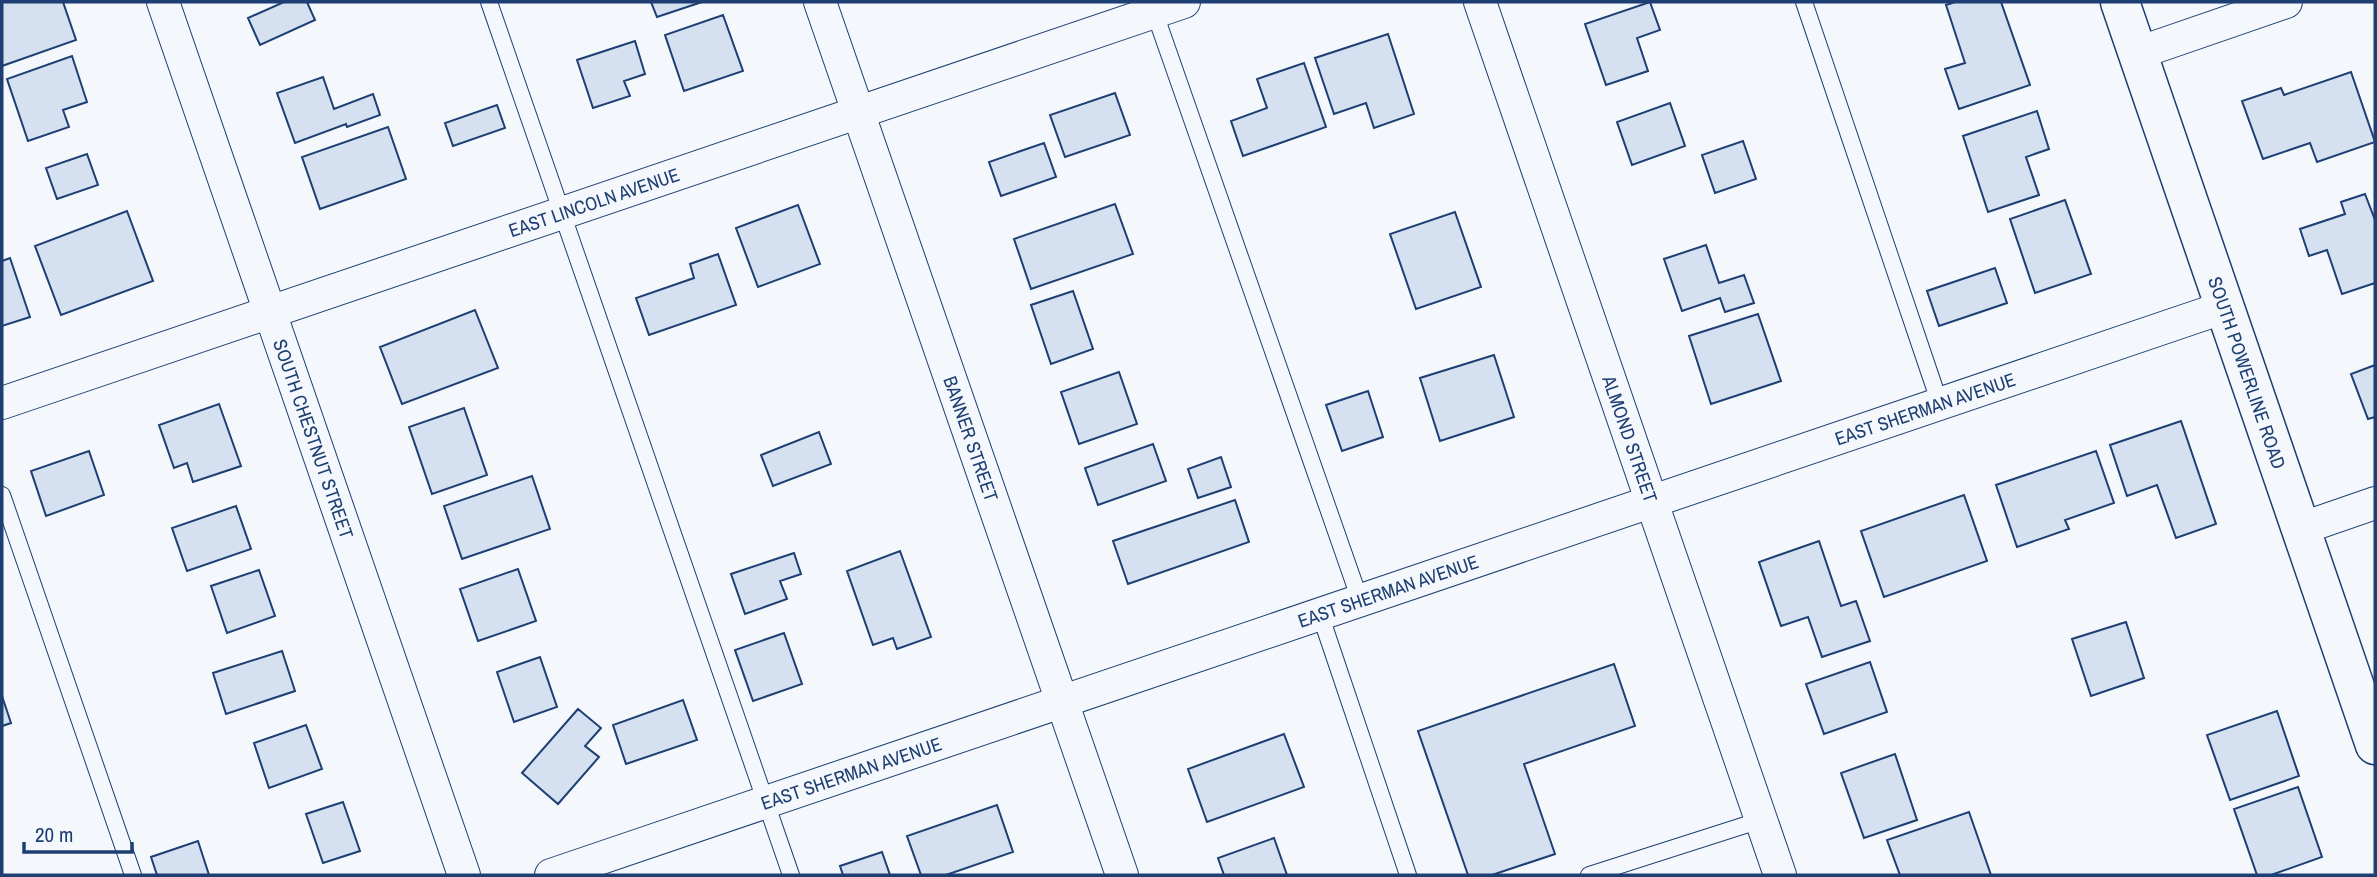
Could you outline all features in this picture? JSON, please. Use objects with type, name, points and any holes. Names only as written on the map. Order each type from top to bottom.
[{"type":"street","name":"SOUTH CHESTNUT STREET","points":[[163,2],[464,875]]},
{"type":"street","name":"BANNER STREET","points":[[820,2],[1122,875]]},
{"type":"street","name":"ALMOND STREET","points":[[1480,2],[1780,875]]},
{"type":"street","name":"SOUTH POWERLINE ROAD","points":[[2120,2],[2375,745]]},
{"type":"street","points":[[2138,53],[2286,2]]},
{"type":"street","name":"EAST LINCOLN AVENUE","points":[[2,402],[859,112],[1163,5]]},
{"type":"street","name":"EAST SHERMAN AVENUE","points":[[551,875],[2225,307]]},
{"type":"street","points":[[2300,529],[2375,503]]},
{"type":"lane","points":[[489,2],[792,875]]},
{"type":"lane","points":[[1804,2],[1940,404]]},
{"type":"lane","points":[[1163,5],[1360,600]]},
{"type":"lane","points":[[2,495],[132,875]]},
{"type":"lane","points":[[1320,614],[1408,875]]},
{"type":"lane","points":[[1589,875],[1761,820]]},
{"type":"building","points":[[2,2],[63,2],[76,40],[2,66]]},
{"type":"building","points":[[284,2],[307,2],[315,20],[260,45],[248,18]]},
{"type":"building","points":[[651,2],[702,2],[657,17]]},
{"type":"building","points":[[1650,2],[1660,30],[1637,38],[1648,71],[1606,85],[1585,24]]},
{"type":"building","points":[[1955,2],[2001,2],[2030,85],[1959,109],[1945,69],[1965,63],[1946,5]]},
{"type":"building","points":[[723,15],[743,71],[684,91],[665,35]]},
{"type":"building","points":[[1388,34],[1414,114],[1374,128],[1366,103],[1334,114],[1315,58]]},
{"type":"building","points":[[635,41],[645,74],[624,81],[630,96],[593,108],[577,60]]},
{"type":"building","points":[[72,56],[87,102],[63,110],[69,127],[28,141],[7,79]]},
{"type":"building","points":[[1304,63],[1326,127],[1243,156],[1231,121],[1267,108],[1257,79]]},
{"type":"building","points":[[2351,72],[2375,142],[2317,162],[2310,143],[2263,159],[2242,101],[2281,88],[2284,95]]},
{"type":"building","points":[[323,77],[334,109],[373,94],[380,115],[295,143],[277,93]]},
{"type":"building","points":[[1115,93],[1130,135],[1065,157],[1050,115]]},
{"type":"building","points":[[1670,103],[1685,146],[1632,165],[1617,122]]},
{"type":"building","points":[[497,105],[505,128],[453,146],[445,123]]},
{"type":"building","points":[[2037,111],[2049,149],[2026,157],[2039,195],[1988,212],[1963,136]]},
{"type":"building","points":[[388,127],[406,179],[320,209],[302,157]]},
{"type":"building","points":[[1743,141],[1756,179],[1715,193],[1702,155]]},
{"type":"building","points":[[1044,143],[1056,177],[1001,196],[989,162]]},
{"type":"building","points":[[87,154],[98,185],[57,199],[46,168]]},
{"type":"building","points":[[2365,194],[2375,220],[2375,283],[2342,294],[2327,250],[2309,256],[2300,229],[2345,214],[2341,202]]},
{"type":"building","points":[[2065,200],[2091,274],[2035,293],[2010,219]]},
{"type":"building","points":[[1115,204],[1133,254],[1031,289],[1014,239]]},
{"type":"building","points":[[798,205],[820,264],[758,287],[736,228]]},
{"type":"building","points":[[127,211],[153,281],[61,315],[35,246]]},
{"type":"building","points":[[1455,212],[1481,287],[1416,309],[1390,234]]},
{"type":"building","points":[[1706,245],[1719,283],[1744,275],[1754,303],[1725,312],[1720,298],[1682,311],[1664,259]]},
{"type":"building","points":[[718,254],[736,305],[649,335],[636,298],[694,278],[690,264]]},
{"type":"building","points":[[10,258],[30,317],[2,326],[2,261]]},
{"type":"building","points":[[1995,268],[2007,303],[1939,326],[1927,291]]},
{"type":"building","points":[[1073,291],[1093,349],[1051,364],[1031,305]]},
{"type":"building","points":[[475,310],[498,368],[402,404],[380,347]]},
{"type":"building","points":[[1758,314],[1781,381],[1711,404],[1689,336]]},
{"type":"building","points":[[1494,355],[1514,417],[1440,441],[1420,378]]},
{"type":"building","points":[[2375,365],[2375,417],[2368,419],[2351,374]]},
{"type":"building","points":[[1119,372],[1137,424],[1079,444],[1061,392]]},
{"type":"building","points":[[1368,391],[1383,437],[1342,451],[1326,405]]},
{"type":"building","points":[[219,404],[241,466],[193,482],[187,463],[174,468],[159,425]]},
{"type":"building","points":[[464,408],[487,475],[432,494],[409,427]]},
{"type":"building","points":[[2181,421],[2216,524],[2176,538],[2157,485],[2127,496],[2110,445]]},
{"type":"building","points":[[819,432],[831,464],[773,486],[761,455]]},
{"type":"building","points":[[1153,444],[1166,481],[1098,505],[1085,468]]},
{"type":"building","points":[[89,451],[104,495],[46,516],[31,471]]},
{"type":"building","points":[[2096,451],[2114,503],[2065,520],[2069,529],[2017,547],[1996,485]]},
{"type":"building","points":[[1221,457],[1231,487],[1198,498],[1188,469]]},
{"type":"building","points":[[532,476],[550,529],[462,559],[444,506]]},
{"type":"building","points":[[1964,495],[1987,561],[1884,597],[1861,531]]},
{"type":"building","points":[[1235,500],[1249,542],[1128,584],[1113,541]]},
{"type":"building","points":[[236,506],[251,549],[187,571],[172,528]]},
{"type":"building","points":[[1819,541],[1841,606],[1856,601],[1870,641],[1822,657],[1808,617],[1781,626],[1759,562]]},
{"type":"building","points":[[900,551],[931,637],[897,649],[893,638],[873,645],[847,571]]},
{"type":"building","points":[[794,553],[801,574],[780,581],[787,599],[745,614],[731,574]]},
{"type":"building","points":[[518,569],[536,621],[478,641],[460,589]]},
{"type":"building","points":[[259,570],[275,616],[227,633],[211,586]]},
{"type":"building","points":[[2126,622],[2144,678],[2091,696],[2072,639]]},
{"type":"building","points":[[784,633],[802,684],[753,701],[735,650]]},
{"type":"building","points":[[282,651],[295,691],[226,714],[213,673]]},
{"type":"building","points":[[540,657],[557,707],[514,722],[497,672]]},
{"type":"building","points":[[1870,662],[1887,712],[1824,734],[1806,684]]},
{"type":"building","points":[[1614,664],[1635,726],[1524,764],[1555,854],[1492,875],[1468,875],[1418,731]]},
{"type":"building","points":[[2,696],[11,723],[2,726]]},
{"type":"building","points":[[683,700],[697,740],[626,764],[613,725]]},
{"type":"building","points":[[578,709],[601,728],[585,746],[599,757],[558,804],[522,773]]},
{"type":"building","points":[[2277,711],[2299,776],[2230,800],[2207,735]]},
{"type":"building","points":[[306,725],[322,769],[269,788],[254,743]]},
{"type":"building","points":[[1284,734],[1304,787],[1207,822],[1188,769]]},
{"type":"building","points":[[1895,754],[1917,820],[1864,838],[1841,773]]},
{"type":"building","points":[[2298,787],[2322,857],[2271,875],[2257,875],[2234,809]]},
{"type":"building","points":[[343,802],[360,851],[323,863],[306,814]]},
{"type":"building","points":[[997,805],[1013,852],[946,875],[921,875],[907,836]]},
{"type":"building","points":[[1969,812],[1991,875],[1900,875],[1887,840]]},
{"type":"building","points":[[1274,838],[1287,875],[1224,875],[1218,858]]},
{"type":"building","points":[[198,841],[209,875],[157,875],[151,857]]},
{"type":"building","points":[[882,852],[890,875],[843,875],[840,866]]}]
